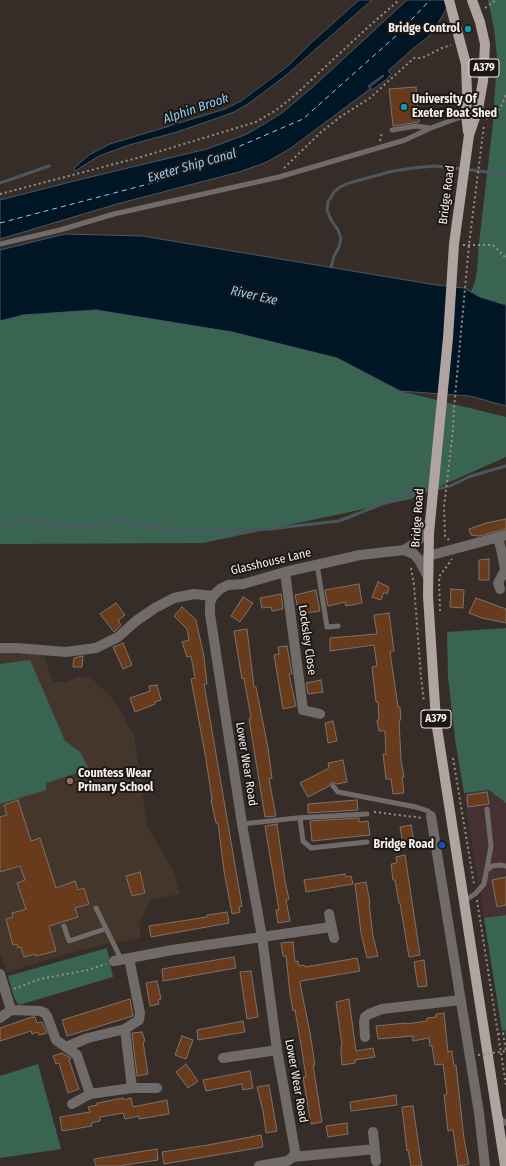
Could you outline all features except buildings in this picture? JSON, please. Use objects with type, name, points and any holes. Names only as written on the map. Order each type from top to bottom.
[{"type":"main road","name":"Bridge Road","points":[[449,0],[457,25],[466,64],[466,115],[469,135]]},
{"type":"main road","name":"Bridge Road","points":[[472,0],[480,22],[485,44],[483,81],[478,109],[469,135],[465,157],[454,244],[448,338],[430,519],[428,577],[436,721],[498,1115]]},
{"type":"main road","name":"A379","points":[[498,1115],[505,1166]]},
{"type":"street","points":[[404,550],[417,542],[424,533],[430,519]]},
{"type":"street","points":[[428,556],[502,536],[502,553],[505,570],[498,583],[500,589]]},
{"type":"street","points":[[404,550],[414,554],[428,577]]},
{"type":"street","name":"Glasshouse Lane","points":[[213,596],[220,589],[228,585],[243,584],[360,554],[404,550]]},
{"type":"street","name":"Locksley Close","points":[[285,572],[299,711],[320,714]]},
{"type":"street","points":[[0,648],[66,652],[96,648],[118,638],[136,621],[155,608],[174,598],[194,594],[213,596]]},
{"type":"street","name":"Lower Wear Road","points":[[213,596],[210,603],[210,614],[242,824],[262,937],[277,1050],[295,1150],[293,1157]]},
{"type":"street","points":[[431,818],[479,1113],[485,1166]]},
{"type":"street","points":[[329,914],[334,938]]},
{"type":"street","points":[[66,1047],[88,1038],[125,1029],[139,1020],[140,1013],[121,959],[331,927]]},
{"type":"street","points":[[0,974],[11,1010]]},
{"type":"street","points":[[365,1036],[365,1017],[382,1009],[461,1000]]},
{"type":"street","points":[[0,1018],[11,1010],[40,1011],[45,1013],[56,1040],[77,1055],[90,1094]]},
{"type":"street","points":[[125,1029],[132,1088]]},
{"type":"street","points":[[223,1058],[277,1050]]},
{"type":"street","points":[[72,1104],[90,1094],[132,1088],[157,1088]]},
{"type":"street","points":[[373,1132],[376,1161]]},
{"type":"street","points":[[259,1166],[287,1161],[293,1157],[375,1149]]},
{"type":"lane","points":[[0,244],[60,230],[114,214],[279,177],[405,140],[431,128],[466,115]]},
{"type":"lane","points":[[392,130],[416,126],[431,128]]},
{"type":"lane","points":[[317,564],[327,627],[338,626]]},
{"type":"lane","points":[[333,786],[338,792],[416,807],[428,811],[431,818]]},
{"type":"lane","points":[[464,901],[476,894],[484,884],[491,846],[487,809]]},
{"type":"lane","points":[[242,824],[300,818],[367,814]]},
{"type":"lane","points":[[300,818],[303,841],[311,848],[367,842]]},
{"type":"lane","points":[[487,870],[492,866],[506,866]]},
{"type":"lane","points":[[96,908],[121,959]]},
{"type":"lane","points":[[64,926],[69,941],[105,929]]},
{"type":"lane","points":[[498,1115],[506,1124]]},
{"type":"path","points":[[0,194],[141,157],[256,122],[294,96],[399,0]]},
{"type":"path","points":[[485,8],[496,0]]},
{"type":"path","points":[[279,177],[285,167],[320,133],[340,117],[370,98],[414,58],[422,58],[451,45]]},
{"type":"path","points":[[378,90],[380,94]]},
{"type":"path","points":[[440,616],[439,577],[456,555],[454,544],[445,536],[444,507],[453,430],[469,245],[479,161],[485,119],[500,109],[506,95]]},
{"type":"path","points":[[454,244],[493,245],[506,258]]},
{"type":"path","points":[[411,565],[415,598]]},
{"type":"path","points":[[452,753],[506,1085]]},
{"type":"path","points":[[367,814],[372,812],[431,818]]},
{"type":"path","points":[[6,992],[40,979],[88,970],[121,959]]},
{"type":"path","points":[[478,1055],[506,1051],[503,1033],[498,1034]]},
{"type":"shaded area","name":"Countess Wear Primary School","points":[[0,651],[43,653],[53,682],[65,682],[78,677],[90,677],[114,700],[134,735],[147,827],[173,870],[180,894],[151,899],[139,923],[141,938],[81,950],[7,972],[0,952]]},
{"type":"shaded area","points":[[489,790],[506,803],[506,915],[484,918],[464,793]]},
{"type":"green space","points":[[488,0],[506,0],[506,305],[480,297],[471,292],[477,271],[493,123],[497,57],[494,28]]},
{"type":"green space","points":[[96,310],[232,332],[337,358],[400,391],[506,417],[506,457],[411,499],[203,543],[0,544],[0,321],[23,315]]},
{"type":"green space","points":[[506,628],[506,803],[489,790],[464,793],[455,739],[448,676],[447,632]]},
{"type":"green space","points":[[30,660],[65,741],[80,752],[89,769],[46,783],[46,790],[0,804],[0,664]]},
{"type":"green space","points":[[506,915],[506,1037],[505,1030],[502,1031],[484,918]]},
{"type":"green space","points":[[107,948],[113,977],[19,1005],[14,998],[8,976]]},
{"type":"green space","points":[[38,1064],[61,1149],[0,1158],[0,1076]]},
{"type":"water","points":[[359,0],[372,0],[284,77],[248,104],[234,112],[215,119],[177,132],[129,145],[99,156],[75,171],[74,168],[89,155],[110,144],[225,109],[241,101],[289,65]]},
{"type":"water","name":"Exeter Ship Canal","points":[[407,0],[451,0],[435,29],[427,38],[388,71],[391,74],[387,79],[372,90],[370,87],[384,76],[383,75],[368,86],[370,89],[291,148],[267,162],[239,172],[117,204],[0,239],[0,200],[207,149],[247,134],[282,113],[314,86]]},
{"type":"water","name":"River Exe","points":[[65,234],[142,236],[436,285],[464,288],[480,297],[506,305],[506,406],[470,396],[400,391],[337,358],[232,332],[96,310],[23,315],[0,321],[0,250]]},
{"type":"waterway","points":[[0,183],[49,166]]},
{"type":"waterway","points":[[331,267],[341,238],[327,210],[328,202],[334,192],[340,187],[349,183],[393,171],[435,166],[506,174]]},
{"type":"waterway","points":[[436,489],[450,486],[471,476],[506,466]]},
{"type":"waterway","points":[[0,524],[32,521],[64,526],[84,527],[113,521],[122,521],[172,530],[215,531],[269,529],[339,521],[405,495],[431,490]]},
{"type":"ferry route","points":[[0,223],[156,182],[303,119],[398,34],[430,0]]},
{"type":"place","name":"Bridge Control","points":[[468,29]]},
{"type":"place","name":"University Of Exeter Boat Shed","points":[[404,107]]},
{"type":"place","name":"Countess Wear Primary School","points":[[70,781]]},
{"type":"place","name":"Bridge Road","points":[[442,845]]},
{"type":"water label","name":"Alphin Brook","points":[[196,109]]}]
